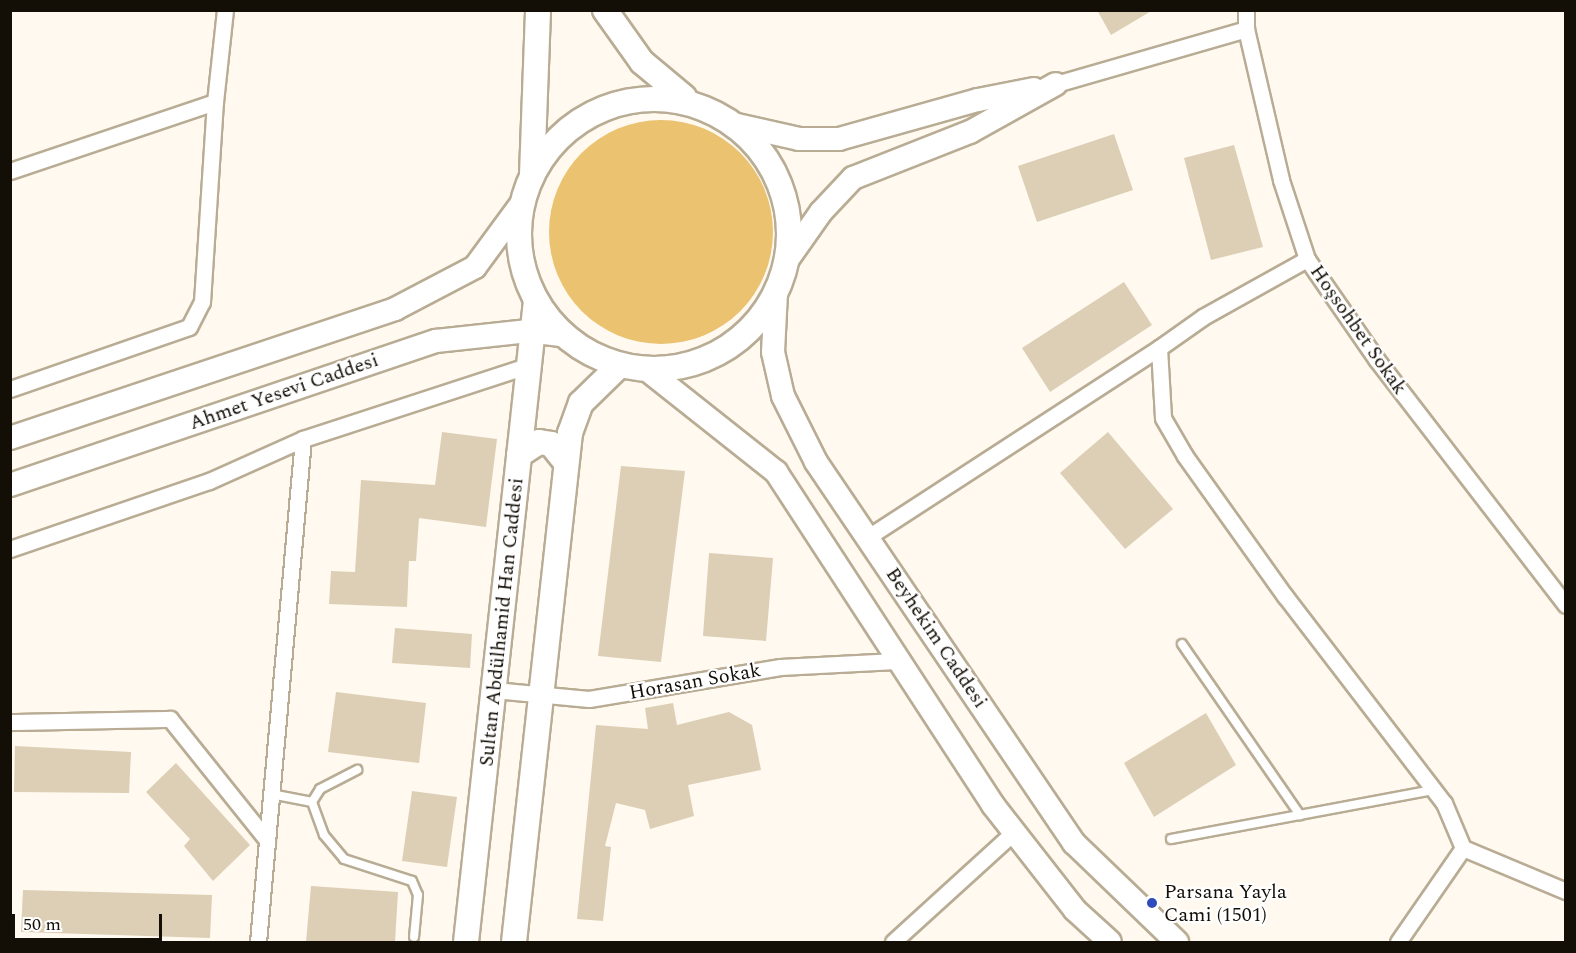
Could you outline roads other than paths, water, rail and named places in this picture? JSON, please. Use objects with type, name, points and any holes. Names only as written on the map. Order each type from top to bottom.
[{"type":"main road","points":[[532,175],[538,10]]},
{"type":"main road","points":[[605,10],[642,62],[684,97],[737,126],[765,154],[783,189],[790,224],[788,260]]},
{"type":"main road","points":[[522,203],[520,254],[536,302],[563,335],[586,351],[620,365],[646,369],[686,366],[723,351],[754,326],[776,293],[788,260],[821,212],[853,178],[970,132],[1056,84]]},
{"type":"main road","points":[[737,126],[799,139],[839,139],[978,100],[1056,84]]},
{"type":"main road","points":[[10,438],[395,309],[475,267],[522,203],[532,175],[555,142],[586,117],[623,102],[684,97]]},
{"type":"main road","name":"Beyhekim Caddesi","points":[[776,293],[773,352],[783,396],[816,462],[1074,843],[1178,942]]},
{"type":"main road","name":"Sultan Abdülhamid Han Caddesi","points":[[466,942],[536,302]]},
{"type":"main road","name":"Ahmet Yesevi Caddesi","points":[[10,485],[436,341],[533,333],[563,335]]},
{"type":"main road","points":[[514,942],[566,461],[581,403],[620,365]]},
{"type":"main road","points":[[646,369],[776,472],[896,661],[1014,832],[1075,910],[1110,942]]},
{"type":"main road","points":[[519,455],[538,442],[551,444],[566,461]]},
{"type":"street","points":[[10,389],[189,327],[202,302],[215,102],[225,10]]},
{"type":"street","name":"Hoşsohbet Sokak","points":[[1246,10],[1246,29],[1281,180],[1307,258],[1377,360],[1566,605]]},
{"type":"street","points":[[1056,84],[1246,29]]},
{"type":"street","points":[[10,171],[215,102]]},
{"type":"street","points":[[868,537],[1203,317],[1307,258]]},
{"type":"street","points":[[1159,348],[1163,418],[1185,456],[1286,596],[1444,802],[1463,848],[1566,891]]},
{"type":"street","points":[[10,549],[209,481],[303,439],[529,365]]},
{"type":"street","points":[[258,942],[303,439]]},
{"type":"street","name":"Horasan Sokak","points":[[494,690],[539,697],[589,699],[780,667],[896,661]]},
{"type":"street","points":[[10,722],[170,719],[267,840]]},
{"type":"street","points":[[893,942],[1014,832]]},
{"type":"street","points":[[1398,942],[1463,848]]},
{"type":"lane","points":[[1182,644],[1300,815]]},
{"type":"lane","points":[[312,801],[320,789],[357,770]]},
{"type":"lane","points":[[1171,839],[1434,789]]},
{"type":"lane","points":[[271,794],[312,801]]},
{"type":"lane","points":[[312,801],[324,835],[344,859],[412,880],[418,895],[414,937]]},
{"type":"place","name":"Parsana Yayla Cami (1501)","points":[[1152,903]]}]
